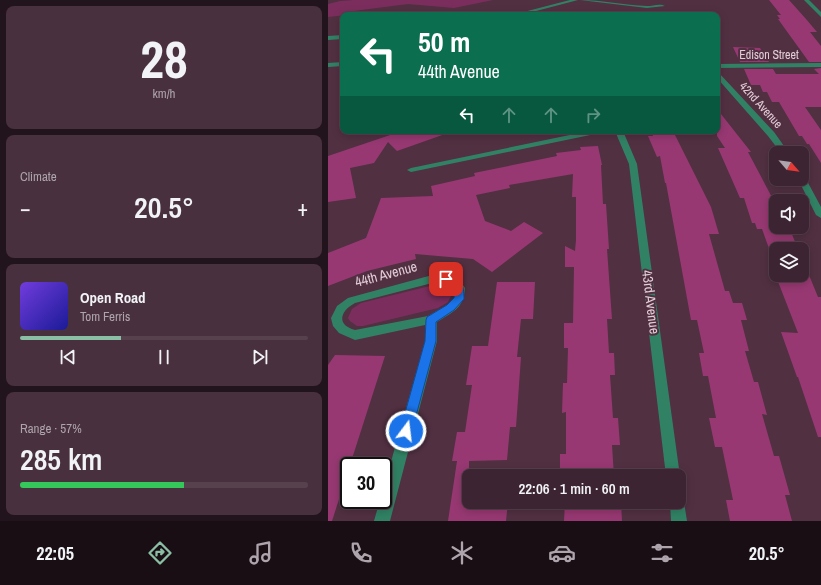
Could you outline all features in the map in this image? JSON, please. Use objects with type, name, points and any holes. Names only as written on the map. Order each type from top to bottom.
[{"type":"street","points":[[527,12],[576,0]]},
{"type":"street","points":[[582,0],[665,8],[660,0]]},
{"type":"street","points":[[644,0],[650,12]]},
{"type":"street","points":[[806,0],[821,15]]},
{"type":"street","points":[[567,8],[593,1]]},
{"type":"street","points":[[328,38],[340,37]]},
{"type":"street","points":[[328,66],[340,64]]},
{"type":"street","name":"Edison Street","points":[[720,66],[821,65]]},
{"type":"street","name":"42nd Avenue","points":[[720,77],[779,146]]},
{"type":"street","points":[[411,170],[585,134]]},
{"type":"street","name":"43rd Avenue","points":[[620,134],[632,164],[672,469]]},
{"type":"street","points":[[806,186],[821,215]]},
{"type":"street","name":"44th Avenue","points":[[446,279],[454,282],[460,288],[459,299],[451,308],[431,320],[355,335],[345,333],[340,328],[336,320],[338,312],[347,303],[358,298],[426,280],[446,279]]},
{"type":"street","points":[[382,521],[431,341],[431,320]]},
{"type":"street","points":[[678,509],[679,521]]},
{"type":"shaded area","points":[[493,0],[454,8],[408,4],[352,12],[340,12],[340,16],[328,17],[328,4],[340,1]]},
{"type":"shaded area","points":[[434,285],[442,285],[447,287],[452,294],[448,302],[438,308],[363,326],[357,326],[348,318],[352,309],[361,303]]},
{"type":"building","points":[[769,0],[789,0],[817,32],[810,32],[821,46],[821,62],[809,62],[778,19],[780,19],[777,15],[781,15]]},
{"type":"building","points":[[733,47],[760,48],[769,62],[740,62]]},
{"type":"building","points":[[821,68],[821,107],[805,107],[821,130],[821,163],[809,144],[807,144],[802,136],[799,136],[779,102],[772,102],[767,92],[763,92],[760,85],[751,85],[744,69],[773,69],[776,74],[819,74],[814,69]]},
{"type":"building","points":[[720,113],[751,152],[748,152],[770,194],[769,234],[792,234],[795,242],[769,242],[769,248],[762,229],[757,229],[755,223],[752,223],[744,198],[740,198],[718,148],[725,148],[717,136],[717,134],[720,134]]},
{"type":"building","points":[[393,134],[445,134],[397,151],[388,142],[374,163],[350,168],[356,198],[328,202],[328,156]]},
{"type":"building","points":[[652,134],[674,134],[711,207],[719,234],[709,234],[725,291],[729,291],[733,303],[742,303],[747,320],[741,320],[749,351],[745,351],[754,382],[758,382],[767,415],[762,414],[774,456],[779,456],[790,495],[785,495],[792,521],[730,521],[726,500],[733,500],[722,447],[715,447],[709,418],[716,418],[708,376],[703,376],[699,353],[704,353],[697,320],[691,320],[660,156],[657,157],[648,136],[653,136]]},
{"type":"building","points":[[598,146],[602,165],[603,204],[606,204],[609,249],[607,249],[612,319],[607,319],[609,353],[614,353],[615,375],[610,375],[613,418],[618,418],[620,445],[612,445],[614,469],[560,469],[560,454],[566,454],[566,412],[562,413],[563,383],[567,383],[568,348],[564,348],[564,323],[573,323],[574,267],[565,267],[565,246],[575,251],[576,197],[572,197],[573,174],[509,185],[510,188],[476,195],[485,221],[511,231],[524,222],[543,233],[492,272],[473,259],[415,254],[416,259],[367,271],[328,286],[328,253],[366,238],[381,198],[433,196],[431,186],[475,176],[474,173],[557,156],[556,153],[581,150],[580,147]]},
{"type":"building","points":[[809,275],[818,297],[821,297],[821,437],[818,437],[781,332],[798,333],[778,282],[809,282]]},
{"type":"building","points":[[497,282],[535,282],[533,319],[521,319],[517,357],[521,357],[516,427],[510,427],[507,460],[469,461],[469,469],[462,469],[462,509],[507,509],[506,521],[448,521],[457,461],[452,461],[457,432],[465,432],[472,385],[466,385],[472,346],[488,346]]},
{"type":"building","points":[[335,355],[385,356],[353,457],[340,457],[340,496],[332,521],[328,521],[328,365]]},
{"type":"building","points":[[565,509],[621,509],[622,521],[564,521]]},
{"type":"route","points":[[406,431],[431,341],[431,320],[451,308],[459,299],[460,288],[454,282],[446,279]]}]
